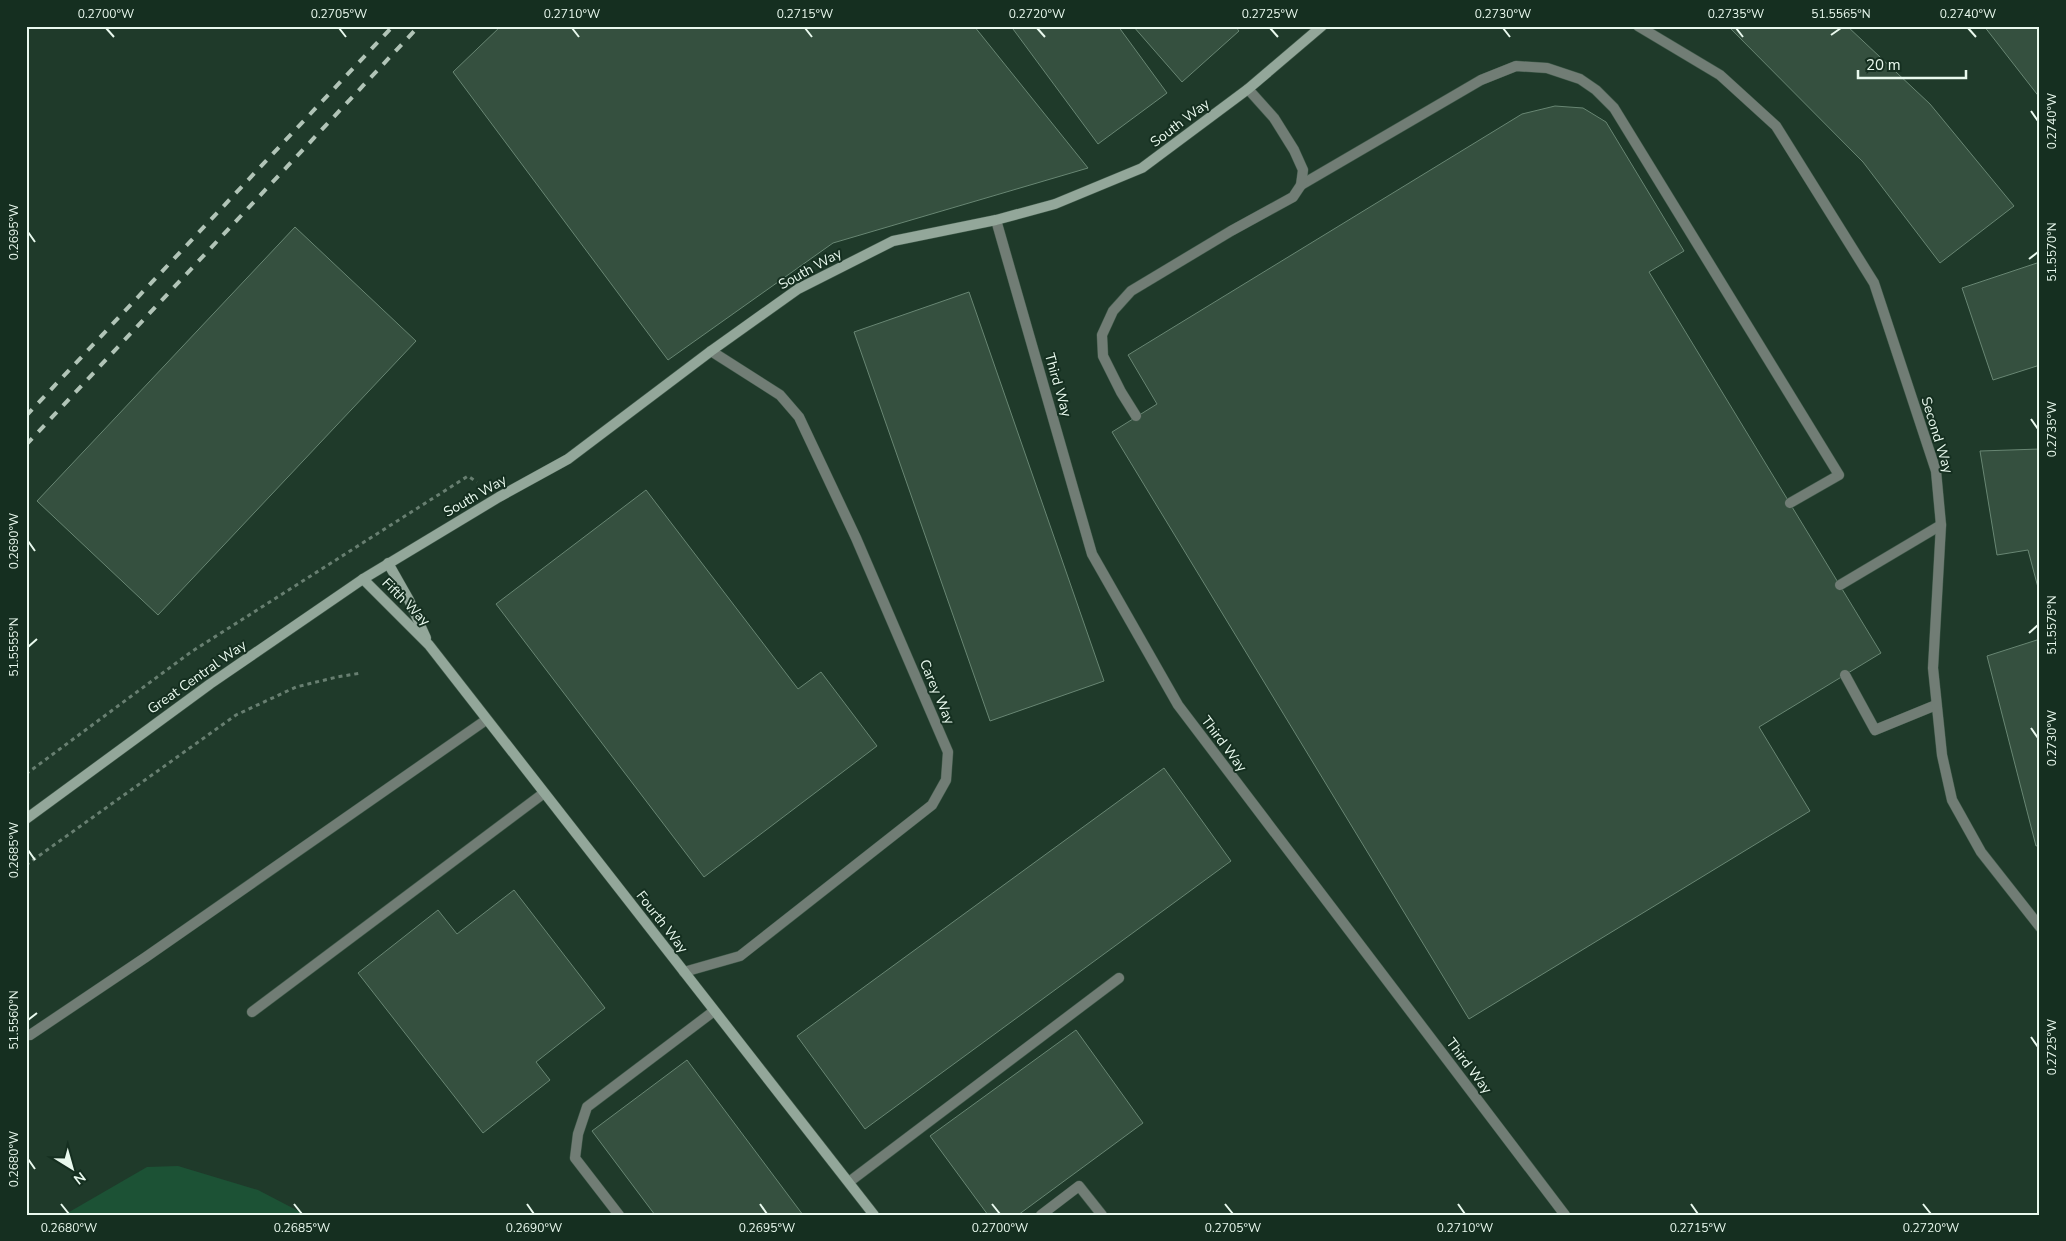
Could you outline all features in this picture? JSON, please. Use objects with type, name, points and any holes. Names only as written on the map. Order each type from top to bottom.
[{"type":"main road","name":"South Way","points":[[388,563],[499,497],[568,460],[711,351],[798,289],[893,240],[996,220],[1055,204],[1142,168],[1248,89],[1322,26]]},
{"type":"main road","name":"Great Central Way","points":[[26,819],[210,684],[388,563]]},
{"type":"main road","points":[[388,563],[409,600],[430,645]]},
{"type":"main road","name":"Fifth Way","points":[[364,579],[430,645]]},
{"type":"main road","name":"Fourth Way","points":[[430,645],[486,720],[874,1215]]},
{"type":"street","name":"Second Way","points":[[1638,26],[1720,75],[1776,126],[1874,284],[1936,471],[1941,525],[1933,668],[1942,755],[1952,800],[1981,852],[2040,927]]},
{"type":"street","points":[[1136,416],[1121,392],[1103,356],[1102,335],[1113,311],[1131,291],[1231,231],[1293,197],[1301,185],[1481,80],[1516,66],[1547,68],[1580,79],[1596,90],[1614,108],[1839,475],[1790,503]]},
{"type":"street","points":[[1248,89],[1274,118],[1294,150],[1303,170],[1301,185]]},
{"type":"street","name":"Third Way","points":[[996,220],[1092,554],[1178,705],[1564,1215]]},
{"type":"street","name":"Carey Way","points":[[684,972],[740,956],[932,805],[946,780],[948,752],[856,538],[799,417],[780,395],[711,351]]},
{"type":"street","points":[[1840,585],[1941,525]]},
{"type":"street","points":[[1845,675],[1875,730],[1936,705]]},
{"type":"street","points":[[30,1035],[146,957],[486,720]]},
{"type":"street","points":[[252,1012],[544,793]]},
{"type":"street","points":[[849,1182],[1119,978]]},
{"type":"street","points":[[619,1215],[575,1158],[578,1134],[587,1107],[714,1011]]},
{"type":"street","points":[[1041,1215],[1079,1186],[1102,1215]]},
{"type":"path","points":[[26,774],[191,652],[468,476]]},
{"type":"path","points":[[26,865],[236,715],[296,687],[361,673]]},
{"type":"green space","points":[[178,1166],[258,1190],[306,1215],[64,1215],[147,1167]]},
{"type":"building","points":[[501,26],[974,26],[1088,168],[833,243],[668,360],[453,72]]},
{"type":"building","points":[[1016,26],[1118,26],[1167,93],[1098,144],[1013,29]]},
{"type":"building","points":[[1133,26],[1235,26],[1239,31],[1182,82]]},
{"type":"building","points":[[1728,26],[1847,26],[1930,104],[2014,206],[1940,263],[1863,162]]},
{"type":"building","points":[[1984,26],[2040,26],[2040,98]]},
{"type":"building","points":[[1555,106],[1583,108],[1606,122],[1684,251],[1649,272],[1881,653],[1759,727],[1810,811],[1469,1019],[1112,432],[1157,404],[1128,355],[1522,114]]},
{"type":"building","points":[[295,227],[416,341],[158,615],[37,501]]},
{"type":"building","points":[[2040,262],[2040,365],[1993,380],[1962,288]]},
{"type":"building","points":[[969,292],[1104,681],[990,721],[854,332]]},
{"type":"building","points":[[2040,449],[2040,595],[2028,550],[1997,555],[1980,451]]},
{"type":"building","points":[[646,490],[798,689],[821,672],[877,746],[704,877],[496,604]]},
{"type":"building","points":[[2040,639],[2040,845],[2036,846],[1987,656]]},
{"type":"building","points":[[1164,768],[1231,861],[865,1129],[797,1036]]},
{"type":"building","points":[[514,890],[605,1008],[536,1062],[550,1080],[483,1133],[358,973],[438,910],[457,934]]},
{"type":"building","points":[[1076,1030],[1143,1123],[1018,1215],[988,1215],[930,1136]]},
{"type":"building","points":[[687,1060],[803,1215],[655,1215],[592,1131]]},
{"type":"railway","points":[[26,416],[393,26]]},
{"type":"railway","points":[[26,445],[419,26]]}]
